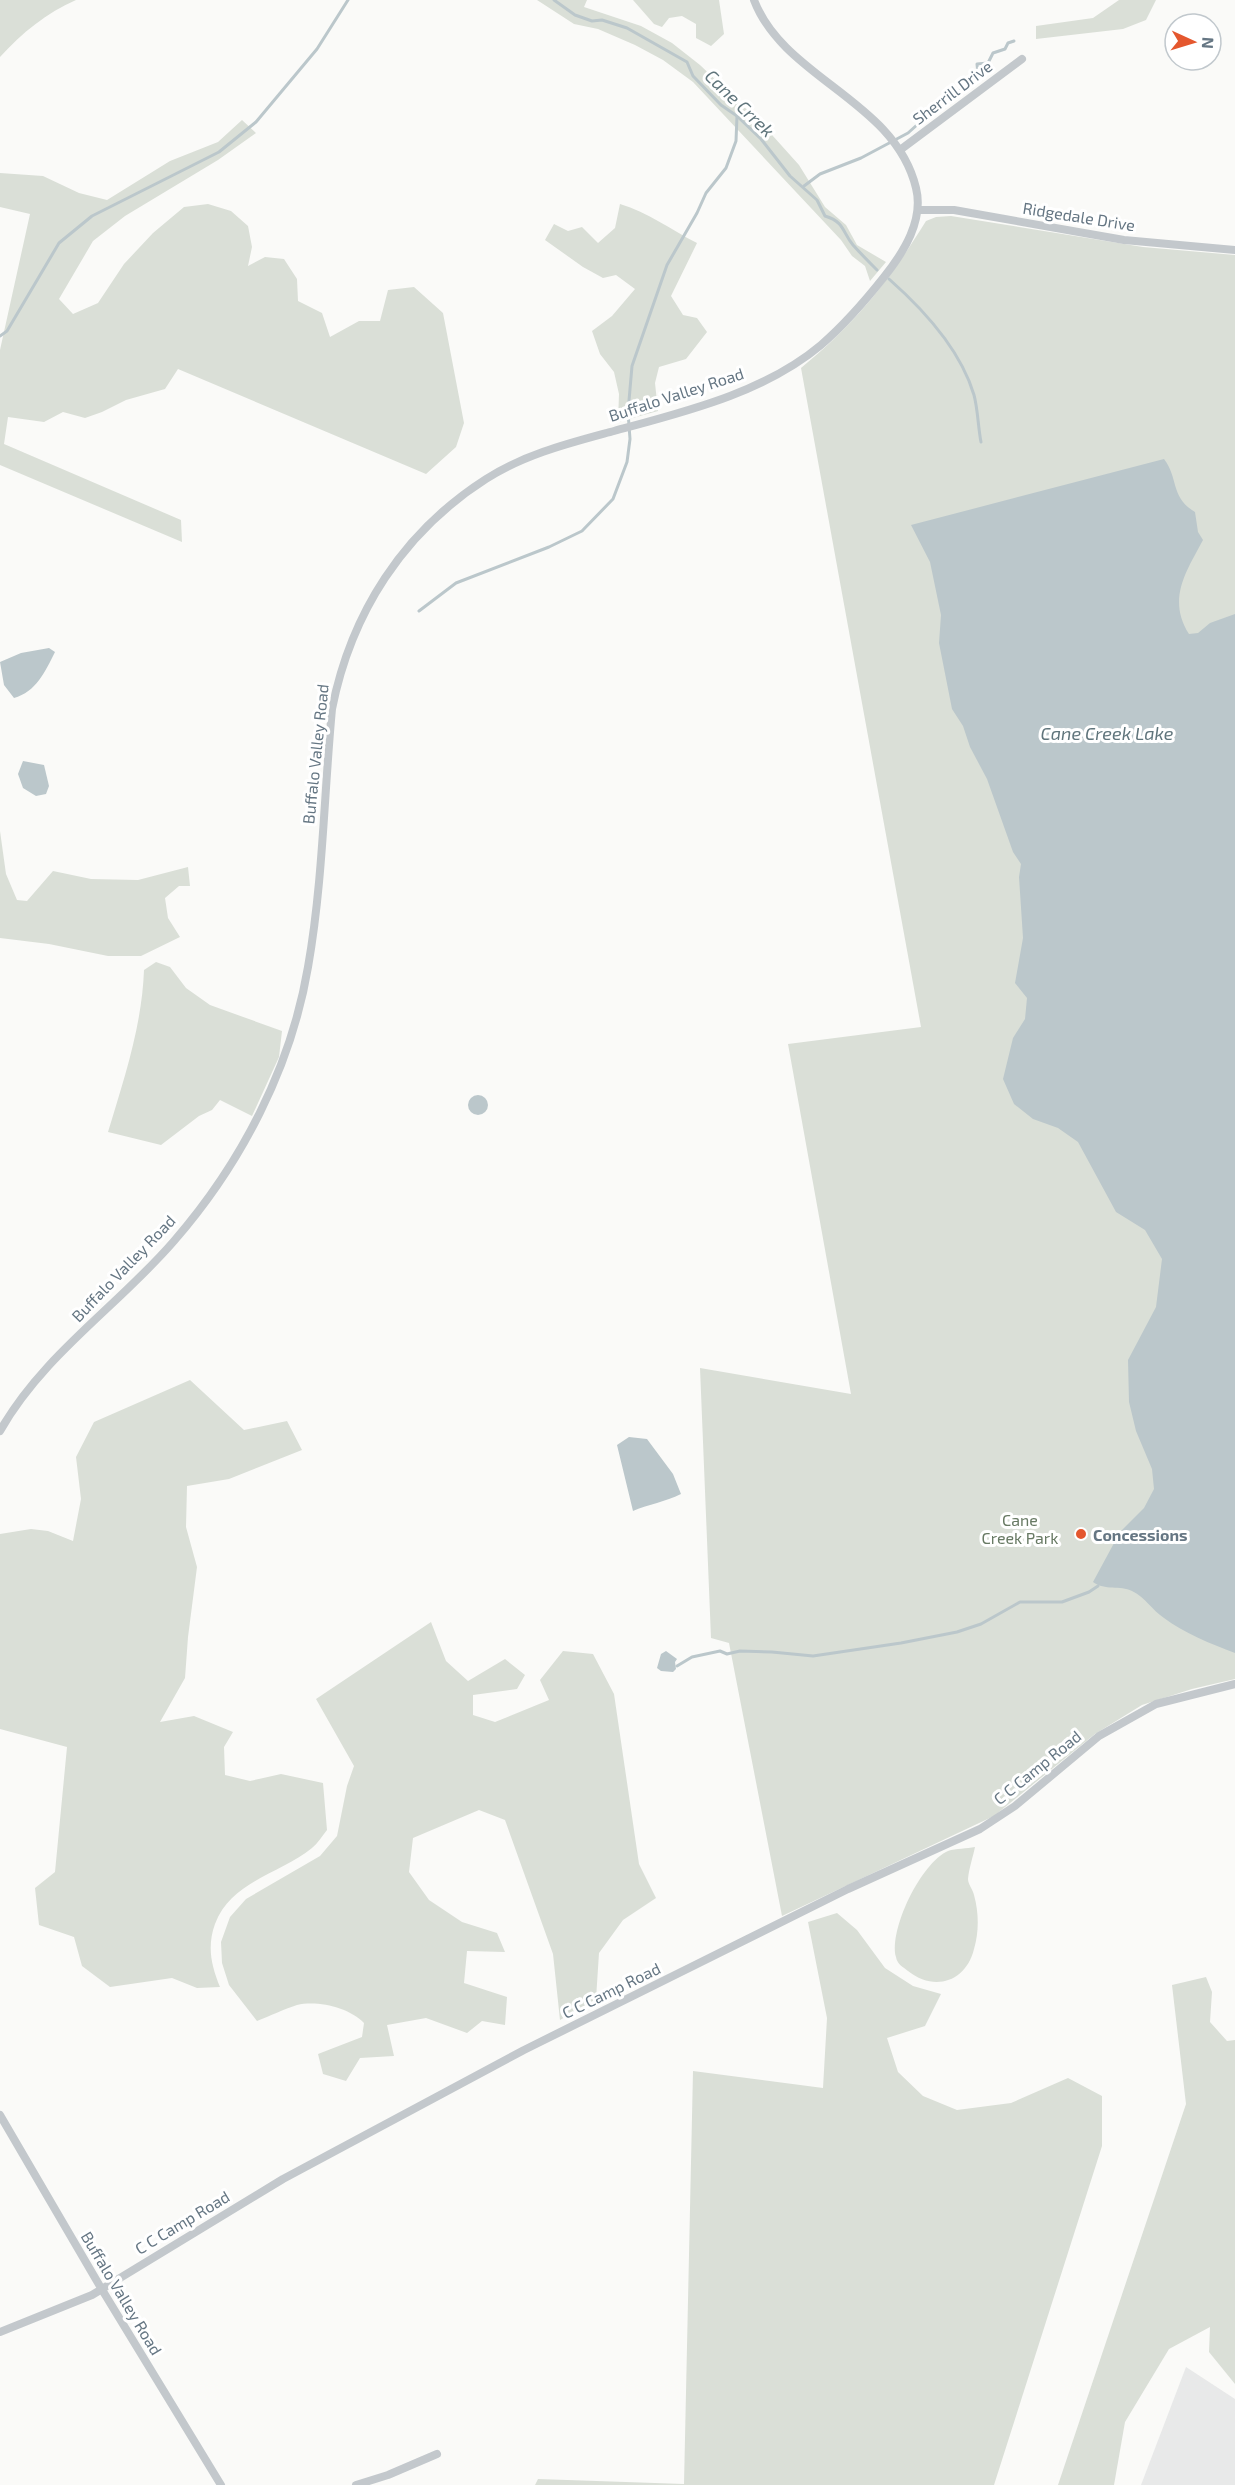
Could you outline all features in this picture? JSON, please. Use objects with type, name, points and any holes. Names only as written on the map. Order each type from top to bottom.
[{"type":"street","points":[[754,0],[772,30],[787,48],[876,121],[900,150],[912,174],[919,210]]},
{"type":"street","name":"Sherrill Drive","points":[[900,150],[1022,59]]},
{"type":"street","name":"Ridgedale Drive","points":[[919,210],[954,210],[1124,240],[1235,250]]},
{"type":"street","name":"Buffalo Valley Road","points":[[0,1431],[12,1409],[38,1376],[173,1242],[214,1191],[249,1136],[273,1086],[293,1027],[308,968],[332,717],[338,678],[363,613],[400,555],[455,501],[487,478],[518,461],[550,449],[662,418],[730,395],[786,369],[820,346],[866,299],[893,266],[910,236],[919,210]]},
{"type":"street","name":"C C Camp Road","points":[[0,2332],[75,2304],[283,2179],[524,2050],[848,1890],[980,1829],[1015,1806],[1099,1736],[1156,1704],[1235,1684]]},
{"type":"street","name":"Buffalo Valley Road","points":[[0,2115],[101,2288],[221,2485]]},
{"type":"street","points":[[356,2485],[388,2475],[437,2454]]},
{"type":"shaded area","points":[[1186,2367],[1235,2399],[1235,2485],[1141,2485]]},
{"type":"green space","points":[[0,0],[76,0],[35,24],[0,57]]},
{"type":"green space","points":[[537,0],[587,0],[584,7],[641,26],[672,43],[700,65],[764,126],[799,165],[825,207],[846,225],[857,245],[886,262],[870,281],[865,266],[852,256],[841,240],[693,82],[663,60],[635,45],[598,29],[574,24]]},
{"type":"green space","points":[[633,0],[719,0],[724,34],[711,46],[696,38],[696,24],[682,16],[669,18],[662,27],[654,24]]},
{"type":"green space","points":[[1119,0],[1156,0],[1146,20],[1123,29],[1036,39],[1036,26],[1093,18]]},
{"type":"green space","points":[[242,120],[256,133],[218,160],[125,216],[93,241],[59,299],[73,314],[98,303],[124,264],[153,233],[184,207],[208,204],[231,211],[248,226],[252,247],[248,266],[265,257],[284,259],[297,279],[298,301],[322,313],[330,337],[359,321],[380,321],[388,290],[414,287],[443,313],[464,423],[456,447],[426,474],[178,369],[165,389],[126,400],[85,418],[63,412],[44,422],[8,417],[4,444],[181,520],[182,542],[0,465],[0,350],[30,214],[0,207],[0,173],[43,176],[79,193],[107,200],[170,161],[218,142]]},
{"type":"green space","points":[[620,204],[650,216],[697,243],[671,296],[683,315],[697,318],[707,332],[686,359],[659,367],[655,383],[658,411],[618,422],[619,394],[614,372],[600,354],[592,331],[612,316],[635,289],[616,275],[603,278],[545,240],[554,224],[568,231],[582,227],[598,243],[615,228]]},
{"type":"green space","name":"Cane Creek Park","points":[[951,216],[1143,247],[1235,255],[1235,1679],[1192,1689],[1142,1705],[1095,1734],[994,1816],[782,1916],[729,1643],[711,1638],[700,1368],[851,1394],[788,1044],[921,1027],[801,368],[839,334],[870,300],[885,282],[926,221],[936,217]]},
{"type":"green space","points":[[0,831],[6,874],[17,900],[27,901],[53,871],[91,879],[138,880],[188,867],[190,886],[179,886],[165,898],[168,918],[180,937],[141,956],[108,956],[49,944],[0,938]]},
{"type":"green space","points":[[156,962],[170,967],[186,988],[210,1005],[282,1031],[279,1057],[252,1116],[220,1100],[212,1110],[199,1116],[161,1145],[108,1132],[136,1032],[144,970]]},
{"type":"green space","points":[[190,1380],[244,1430],[287,1421],[302,1450],[229,1479],[187,1486],[186,1527],[197,1567],[185,1678],[160,1722],[194,1716],[233,1732],[224,1747],[225,1775],[250,1781],[281,1774],[323,1783],[327,1830],[312,1848],[244,1888],[222,1909],[211,1940],[212,1963],[220,1987],[197,1988],[172,1978],[110,1987],[82,1966],[74,1937],[39,1925],[35,1888],[55,1872],[67,1747],[0,1729],[0,1534],[31,1529],[48,1531],[73,1541],[81,1499],[76,1457],[94,1422]]},
{"type":"green space","points":[[431,1622],[446,1661],[468,1681],[505,1659],[525,1675],[517,1689],[473,1695],[473,1715],[495,1722],[549,1700],[540,1680],[563,1651],[593,1654],[614,1694],[639,1864],[656,1898],[623,1920],[599,1953],[596,1999],[560,2020],[553,1954],[505,1820],[479,1810],[413,1838],[409,1872],[429,1900],[462,1922],[497,1933],[505,1952],[467,1951],[464,1983],[507,1997],[505,2025],[482,2021],[467,2033],[426,2018],[387,2025],[394,2056],[360,2058],[346,2081],[323,2074],[318,2054],[362,2037],[364,2023],[342,2009],[314,2004],[297,2005],[257,2021],[229,1985],[222,1963],[221,1942],[230,1917],[246,1899],[320,1856],[337,1836],[347,1786],[354,1766],[316,1699]]},
{"type":"green space","points":[[975,1847],[968,1879],[978,1916],[976,1943],[970,1960],[956,1976],[938,1982],[928,1981],[900,1965],[896,1957],[897,1930],[902,1914],[918,1882],[938,1858],[951,1850]]},
{"type":"green space","points":[[837,1913],[857,1930],[885,1968],[913,1986],[941,1994],[925,2026],[887,2038],[898,2072],[923,2096],[957,2110],[1011,2103],[1068,2078],[1102,2096],[1102,2146],[994,2485],[535,2485],[538,2479],[684,2484],[693,2071],[823,2088],[827,2018],[808,1922]]},
{"type":"green space","points":[[1206,1977],[1212,1992],[1210,2022],[1227,2041],[1235,2040],[1235,2384],[1209,2352],[1210,2327],[1169,2349],[1125,2422],[1114,2485],[1058,2485],[1186,2104],[1172,1985]]},
{"type":"water","name":"Cane Creek Lake","points":[[1164,459],[1169,466],[1178,494],[1195,512],[1198,532],[1203,540],[1181,586],[1179,597],[1183,621],[1189,634],[1198,633],[1210,623],[1235,614],[1235,1653],[1180,1629],[1132,1591],[1102,1586],[1093,1582],[1120,1532],[1144,1508],[1154,1489],[1152,1469],[1136,1431],[1129,1402],[1128,1360],[1156,1307],[1162,1259],[1145,1230],[1116,1212],[1078,1142],[1058,1128],[1033,1119],[1014,1104],[1003,1079],[1013,1038],[1025,1019],[1027,998],[1015,983],[1023,938],[1019,877],[1021,864],[1013,852],[987,779],[970,747],[963,726],[952,709],[939,643],[941,615],[930,562],[911,525]]},
{"type":"water","points":[[49,648],[55,652],[39,680],[28,691],[14,698],[4,685],[0,662],[21,653]]},
{"type":"water","points":[[23,761],[44,765],[49,786],[46,794],[36,796],[23,788],[18,774]]},
{"type":"water","points":[[478,1095],[485,1098],[488,1105],[485,1112],[478,1115],[471,1112],[468,1105],[471,1098]]},
{"type":"water","points":[[629,1437],[647,1439],[673,1474],[681,1494],[633,1511],[617,1445]]},
{"type":"water","points":[[666,1651],[677,1659],[676,1669],[673,1672],[661,1671],[657,1668],[661,1654]]},
{"type":"waterway","points":[[0,336],[7,331],[59,243],[92,216],[219,152],[256,122],[317,49],[348,0]]},
{"type":"waterway","name":"Cane Crrek","points":[[554,0],[575,15],[627,28],[687,62],[693,76],[721,105],[737,116],[761,139],[790,176],[817,200],[825,216],[840,224],[853,245],[877,270]]},
{"type":"waterway","points":[[804,186],[820,174],[861,158],[908,133],[948,97],[957,94],[965,85],[966,78],[978,74],[977,64],[988,63],[993,53],[1005,49],[1008,43],[1014,41]]},
{"type":"waterway","points":[[419,611],[456,583],[549,547],[582,531],[613,499],[627,462],[632,366],[667,265],[706,193],[726,168],[736,141],[737,116]]},
{"type":"waterway","points":[[889,279],[927,317],[960,363],[974,395],[981,442]]},
{"type":"waterway","points":[[677,1666],[692,1657],[720,1651],[727,1654],[740,1651],[813,1656],[901,1643],[957,1632],[981,1624],[1020,1602],[1062,1602],[1089,1592],[1098,1586]]},
{"type":"place","name":"Concessions","points":[[1081,1534]]}]
